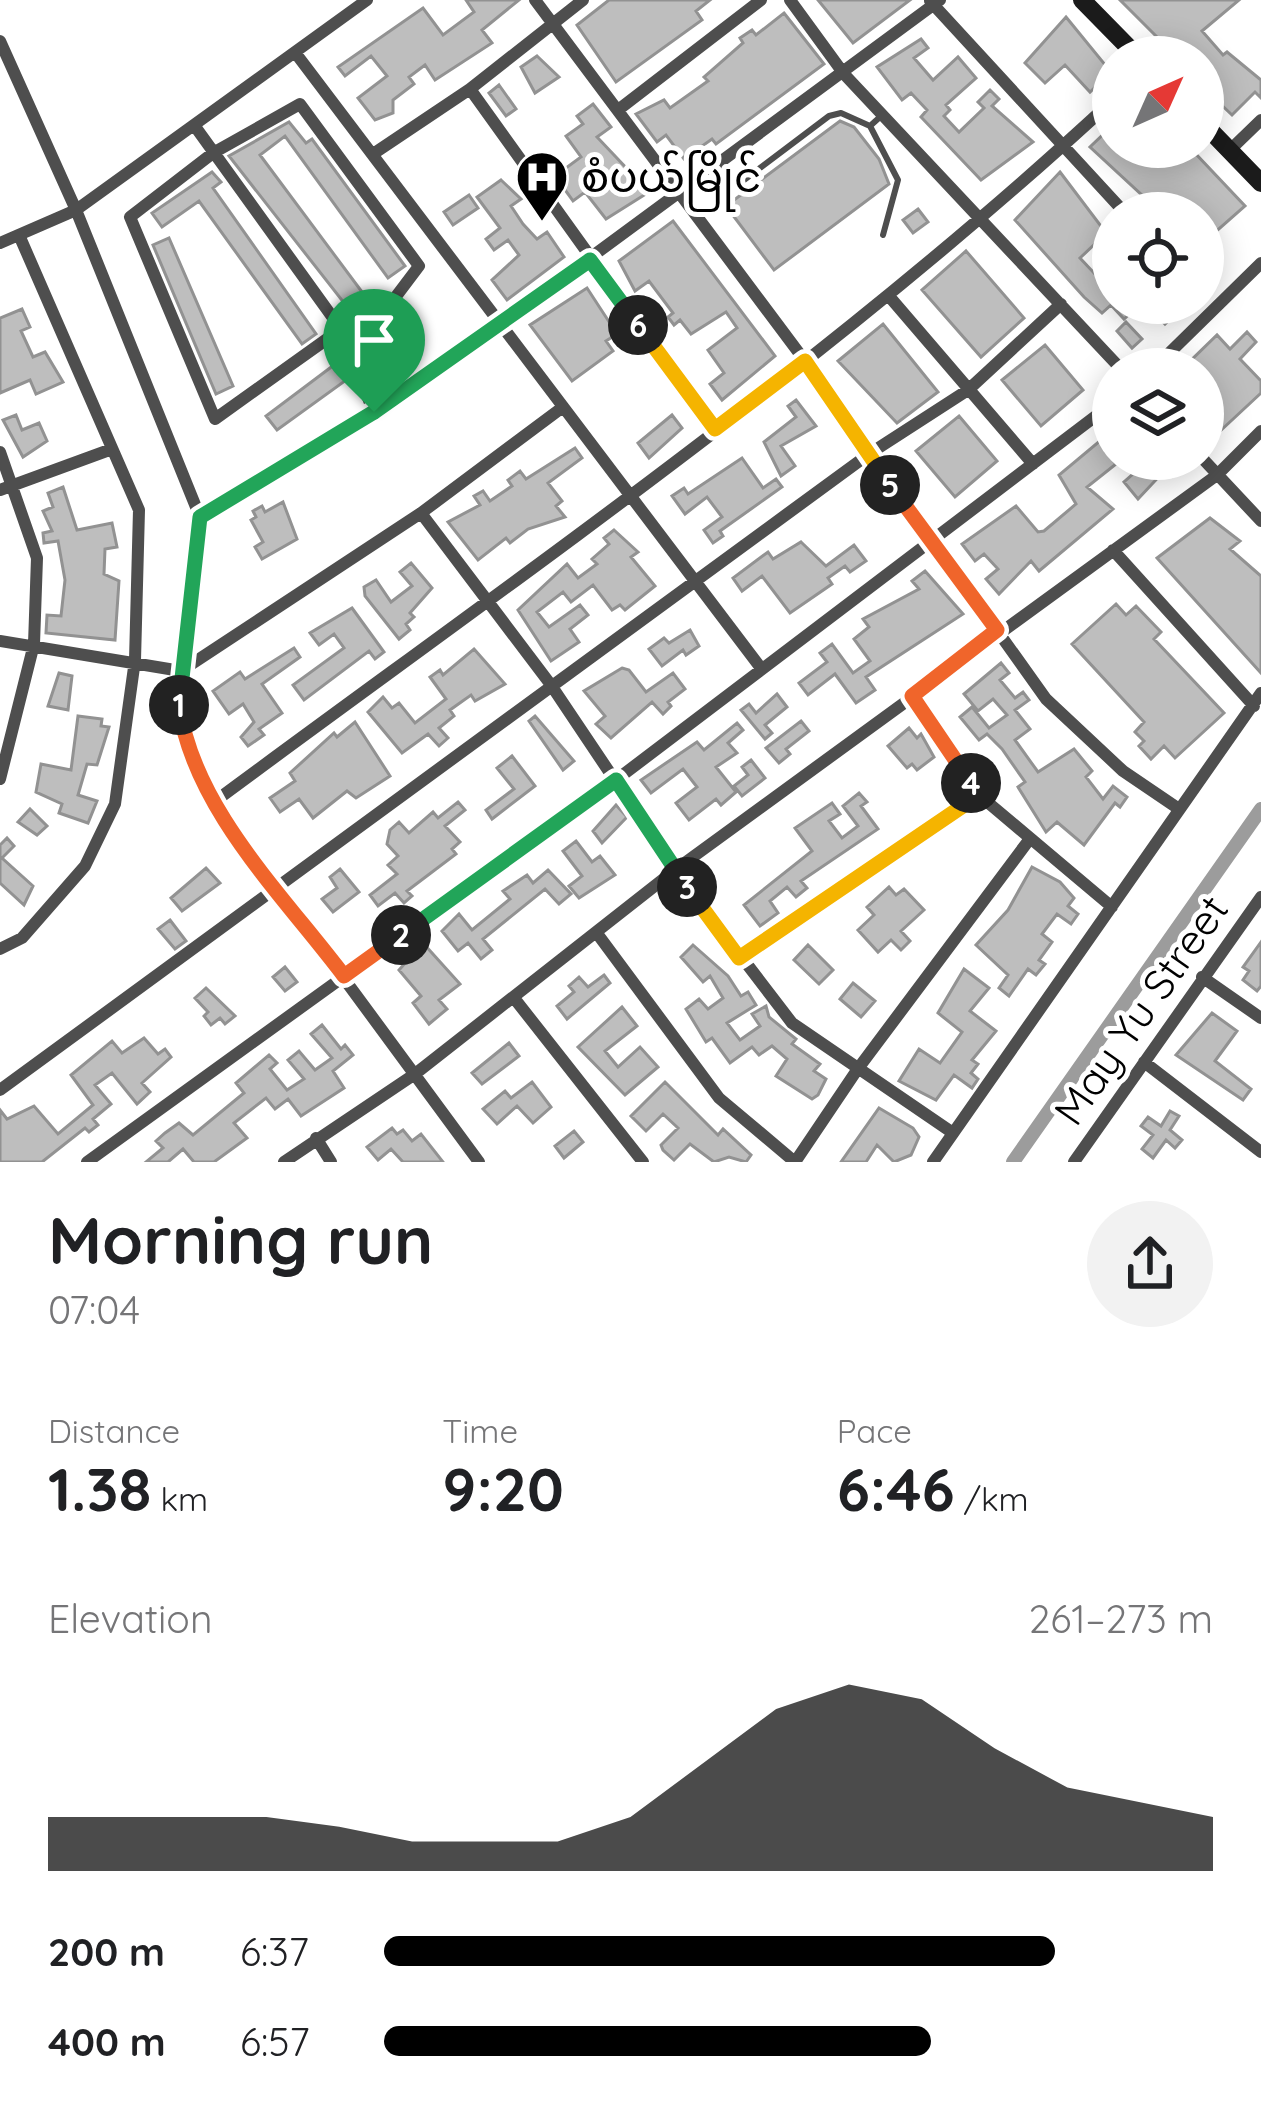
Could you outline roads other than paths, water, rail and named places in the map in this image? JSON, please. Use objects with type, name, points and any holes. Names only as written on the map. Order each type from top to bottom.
[{"type":"street","points":[[0,243],[76,210],[297,55],[367,0]]},
{"type":"street","points":[[535,0],[805,361],[1046,699],[1123,771],[1179,809]]},
{"type":"street","points":[[373,154],[470,89],[583,0]]},
{"type":"street","points":[[618,110],[761,0]]},
{"type":"street","points":[[790,0],[844,74],[1102,348]]},
{"type":"street","points":[[1082,0],[1117,36]]},
{"type":"street","points":[[200,517],[374,412],[502,324],[678,190],[844,74],[934,2],[1107,192]]},
{"type":"street","points":[[0,41],[76,210],[200,517],[199,565],[181,670],[185,747],[214,802],[479,1162]]},
{"type":"street","points":[[297,55],[760,667]]},
{"type":"street","points":[[470,89],[715,429]]},
{"type":"street","points":[[301,104],[419,266],[385,311],[341,329],[215,419],[130,217],[214,153],[301,104]]},
{"type":"street","points":[[214,802],[631,496],[805,361],[981,220],[1092,120]]},
{"type":"street","points":[[1230,150],[1261,120]]},
{"type":"street","points":[[194,125],[341,329],[374,412]]},
{"type":"street","points":[[1224,144],[1261,183]]},
{"type":"street","points":[[0,949],[22,938],[85,866],[115,804],[135,660],[139,510],[19,235]]},
{"type":"street","points":[[1224,299],[1261,262]]},
{"type":"street","points":[[888,295],[1033,464]]},
{"type":"street","points":[[0,1090],[869,454],[968,390],[1061,304]]},
{"type":"street","points":[[1174,348],[1199,324]]},
{"type":"street","points":[[0,641],[181,670],[421,513],[563,407]]},
{"type":"street","points":[[87,1162],[616,780],[1092,419]]},
{"type":"street","points":[[1224,468],[1261,431]]},
{"type":"street","points":[[0,490],[112,449]]},
{"type":"street","points":[[0,452],[15,483],[37,558],[34,644],[0,779]]},
{"type":"street","points":[[284,1162],[415,1074],[675,870],[997,630],[1210,480]]},
{"type":"street","points":[[1222,480],[1261,521]]},
{"type":"street","points":[[421,513],[551,686],[739,958],[792,1023],[953,1133]]},
{"type":"street","points":[[933,1162],[1257,699],[1113,550]]},
{"type":"street","points":[[912,696],[979,795],[1112,908]]},
{"type":"street","points":[[739,958],[979,795]]},
{"type":"street","points":[[596,932],[719,1098],[795,1162],[856,1070],[1029,840]]},
{"type":"street","name":"May Yu Street","points":[[1079,1160],[1261,896]]},
{"type":"street","points":[[1202,977],[1261,1018]]},
{"type":"street","points":[[514,998],[643,1162]]},
{"type":"street","points":[[1144,1061],[1261,1152]]},
{"type":"street","points":[[316,1138],[332,1162]]},
{"type":"lane","points":[[716,201],[829,116],[841,113],[870,125],[898,180],[883,235]]},
{"type":"lane","points":[[870,125],[883,115]]},
{"type":"waterway","points":[[1013,1162],[1261,809]]},
{"type":"place","name":"စံပယ်မြိုင်","points":[[542,223]]}]
